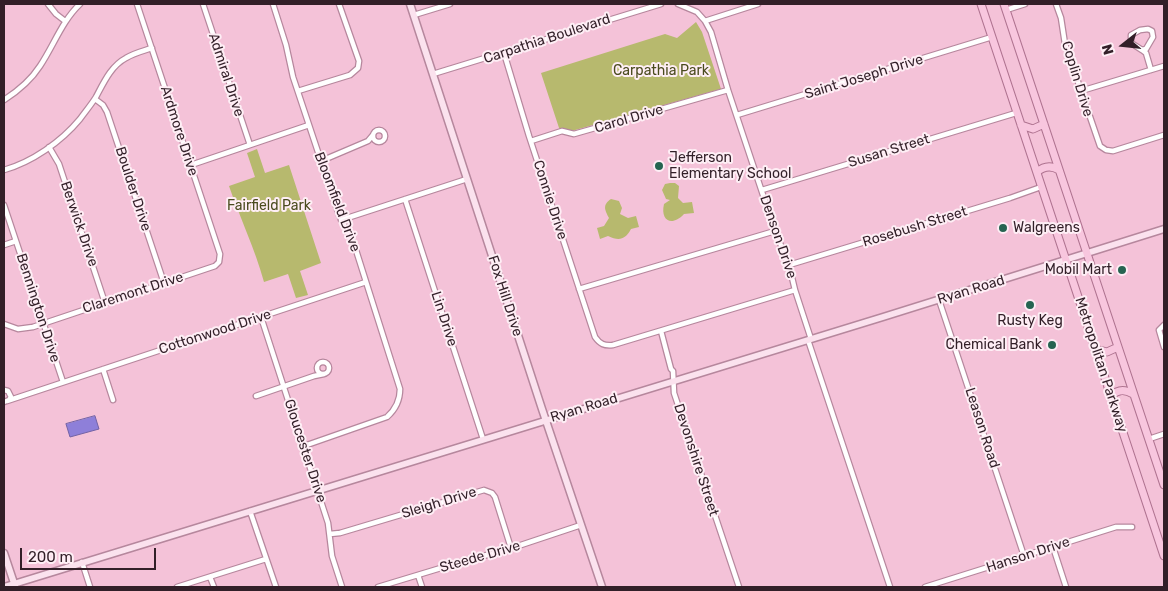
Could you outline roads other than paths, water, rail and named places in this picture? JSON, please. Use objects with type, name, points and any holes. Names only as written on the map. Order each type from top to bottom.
[{"type":"main road","name":"Fox Hill Drive","points":[[410,4],[581,525],[599,587]]},
{"type":"main road","name":"Metropolitan Parkway","points":[[981,4],[1164,556]]},
{"type":"main road","name":"Metropolitan Parkway","points":[[1005,7],[1164,485]]},
{"type":"main road","points":[[1021,125],[1033,129],[1044,124]]},
{"type":"main road","points":[[1036,172],[1046,167],[1059,170]]},
{"type":"main road","name":"Ryan Road","points":[[4,587],[1164,229]]},
{"type":"main road","points":[[1095,349],[1107,352],[1118,346]]},
{"type":"main road","points":[[1111,396],[1120,390],[1129,391],[1134,394]]},
{"type":"main road","points":[[4,553],[15,585]]},
{"type":"street","points":[[48,4],[65,21]]},
{"type":"street","points":[[4,100],[22,87],[35,72],[65,21],[80,4]]},
{"type":"street","name":"Ardmore Drive","points":[[137,4],[221,260]]},
{"type":"street","name":"Admiral Drive","points":[[203,4],[250,146]]},
{"type":"street","name":"Bloomfield Drive","points":[[273,4],[309,125],[341,220],[355,247],[400,389],[399,400],[391,413],[383,420],[304,446]]},
{"type":"street","points":[[298,91],[350,74],[358,68],[358,61],[339,4]]},
{"type":"street","points":[[414,15],[450,4]]},
{"type":"street","name":"Carpathia Boulevard","points":[[433,74],[661,4]]},
{"type":"street","points":[[678,4],[697,12],[705,21],[758,4]]},
{"type":"street","points":[[1005,7],[1025,4]]},
{"type":"street","name":"Coplin Drive","points":[[1056,4],[1061,18],[1065,44],[1098,143],[1106,150],[1119,149],[1164,135]]},
{"type":"street","name":"Denson Drive","points":[[705,21],[775,231],[789,264],[809,339],[890,587]]},
{"type":"street","points":[[1145,50],[1153,37],[1152,31],[1144,29],[1134,33],[1130,38],[1131,43],[1145,50],[1151,70]]},
{"type":"street","name":"Saint Joseph Drive","points":[[737,115],[992,37]]},
{"type":"street","points":[[4,170],[31,159],[49,147],[78,121],[95,99],[108,75],[118,64],[132,55],[152,48]]},
{"type":"street","name":"Connie Drive","points":[[504,53],[595,338],[601,344],[613,345],[661,331]]},
{"type":"street","points":[[1081,92],[1164,66]]},
{"type":"street","name":"Carol Drive","points":[[531,141],[562,131],[574,134],[728,90]]},
{"type":"street","name":"Boulder Drive","points":[[95,99],[106,108],[164,283]]},
{"type":"street","name":"Susan Street","points":[[762,190],[1016,113]]},
{"type":"street","points":[[191,165],[309,125]]},
{"type":"street","points":[[321,161],[368,141],[377,130],[381,130],[384,133],[385,137],[380,142],[368,141]]},
{"type":"street","points":[[373,135],[373,139],[376,142]]},
{"type":"street","name":"Berwick Drive","points":[[49,147],[59,164],[105,302]]},
{"type":"street","points":[[341,220],[466,178]]},
{"type":"street","name":"Rosebush Street","points":[[789,264],[1041,187]]},
{"type":"street","name":"Lin Drive","points":[[405,199],[483,439]]},
{"type":"street","name":"Bennington Drive","points":[[4,205],[63,382]]},
{"type":"street","points":[[579,289],[775,231]]},
{"type":"street","points":[[4,245],[16,241]]},
{"type":"street","name":"Claremont Drive","points":[[4,324],[13,328],[23,329],[43,324],[215,266],[221,260]]},
{"type":"street","name":"Cottonwood Drive","points":[[6,402],[366,282]]},
{"type":"street","points":[[661,331],[795,290]]},
{"type":"street","name":"Leason Road","points":[[939,300],[1024,556]]},
{"type":"street","name":"Gloucester Drive","points":[[261,317],[318,489],[328,523],[332,556],[342,587]]},
{"type":"street","points":[[1164,325],[1160,330],[1164,347]]},
{"type":"street","name":"Devonshire Street","points":[[661,331],[671,369],[674,371],[674,393],[739,587]]},
{"type":"street","points":[[256,396],[324,374],[328,370],[329,366],[327,363],[321,362],[317,366],[314,376]]},
{"type":"street","points":[[317,366],[318,372],[324,374]]},
{"type":"street","points":[[103,370],[113,400]]},
{"type":"street","points":[[4,390],[18,397]]},
{"type":"street","points":[[6,402],[10,398],[10,393]]},
{"type":"street","points":[[1149,439],[1164,434]]},
{"type":"street","name":"Sleigh Drive","points":[[330,534],[340,533],[484,490],[492,493],[494,497],[511,548]]},
{"type":"street","points":[[250,511],[276,587]]},
{"type":"street","name":"Steede Drive","points":[[378,587],[511,548],[581,525]]},
{"type":"street","name":"Hanson Drive","points":[[926,587],[1116,527],[1132,527]]},
{"type":"street","points":[[1053,547],[1066,587]]},
{"type":"street","points":[[177,587],[266,560]]},
{"type":"street","points":[[82,562],[90,587]]},
{"type":"street","points":[[418,575],[422,587]]},
{"type":"street","points":[[210,577],[214,587]]},
{"type":"place","name":"Jefferson Elementary School","points":[[659,166]]},
{"type":"place","name":"Walgreens","points":[[1003,228]]},
{"type":"place","name":"Mobil Mart","points":[[1122,270]]},
{"type":"place","name":"Rusty Keg","points":[[1030,305]]},
{"type":"place","name":"Chemical Bank","points":[[1052,345]]},
{"type":"park label","name":"Carpathia Park","points":[[661,71]]},
{"type":"park label","name":"Fairfield Park","points":[[269,206]]}]
